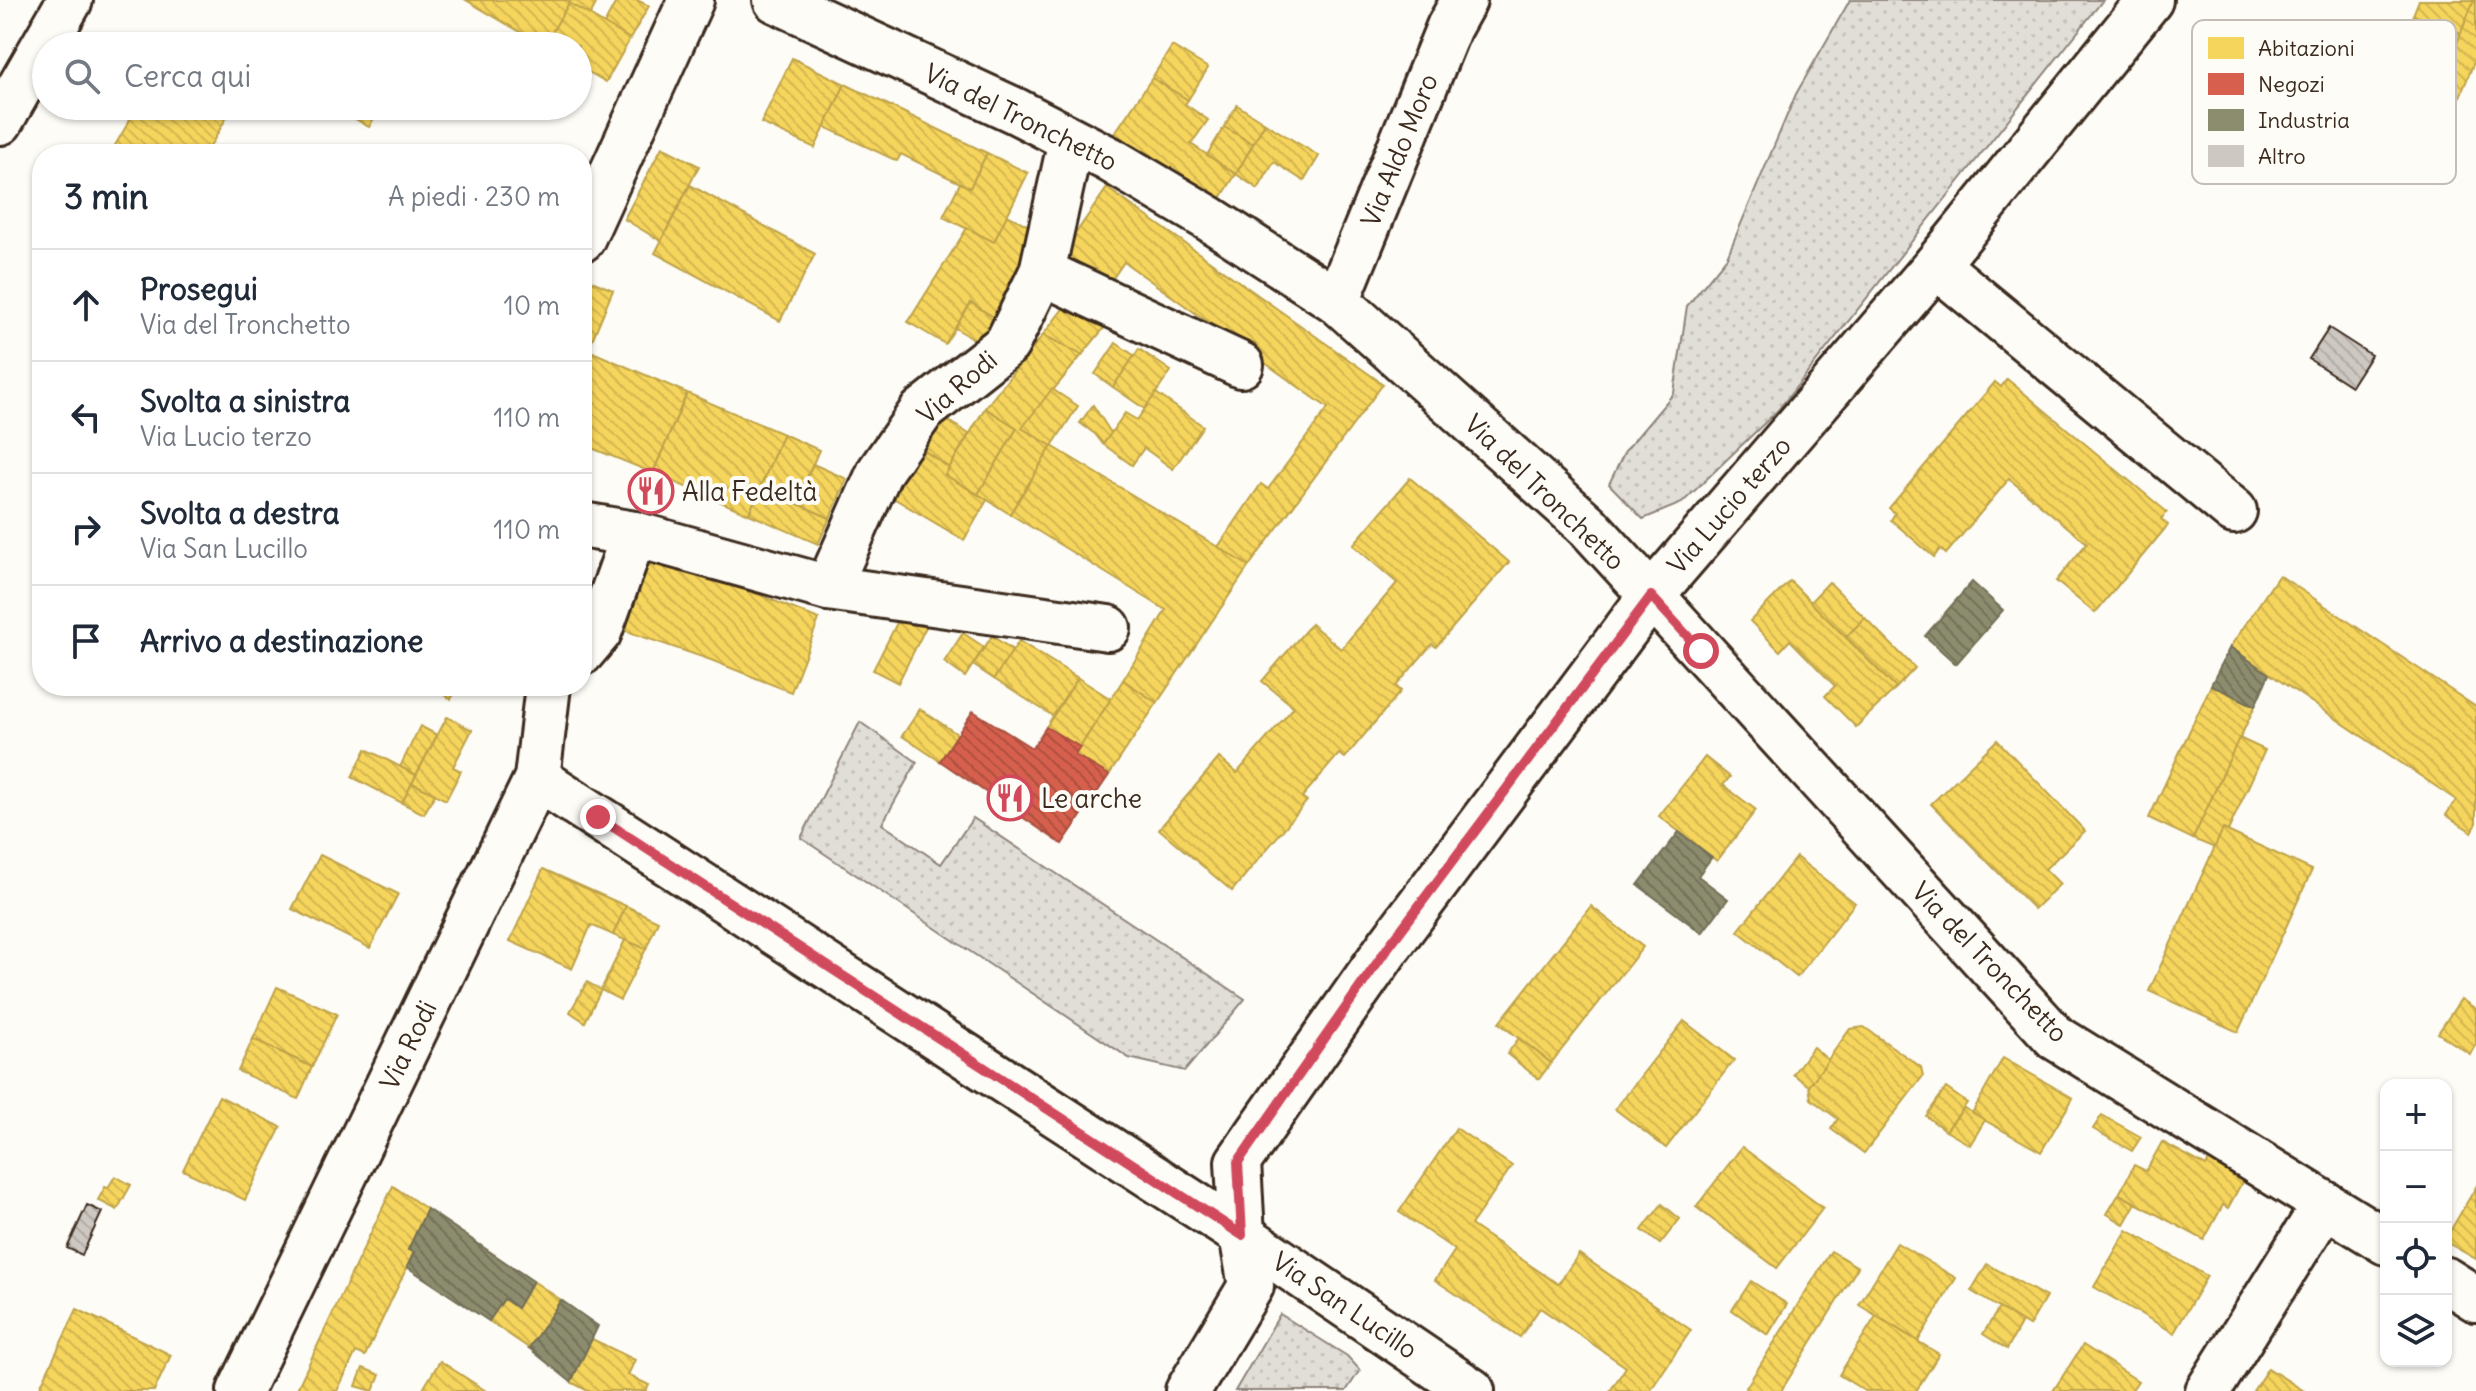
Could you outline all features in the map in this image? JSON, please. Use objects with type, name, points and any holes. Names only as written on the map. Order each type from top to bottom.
[{"type":"street","points":[[52,32],[70,0]]},
{"type":"street","points":[[592,217],[691,0]]},
{"type":"street","name":"Via del Tronchetto","points":[[776,0],[1016,111],[1109,159],[1210,219],[1337,301],[1588,526],[2055,1037],[2380,1238]]},
{"type":"street","name":"Via Aldo Moro","points":[[1337,301],[1449,27],[1464,0]]},
{"type":"street","name":"Via Lucio terzo","points":[[1188,1391],[1251,1286],[1242,1235],[1238,1162],[1389,946],[1651,596],[1936,265],[2150,0]]},
{"type":"street","points":[[0,122],[32,66]]},
{"type":"street","name":"Via Rodi","points":[[828,588],[880,471],[922,411],[1007,344],[1042,272],[1071,140]]},
{"type":"street","points":[[1936,265],[2234,511]]},
{"type":"street","points":[[1042,272],[1241,365]]},
{"type":"street","points":[[592,527],[634,534],[828,588],[1108,628]]},
{"type":"street","points":[[592,640],[599,632],[634,534]]},
{"type":"street","name":"Via Rodi","points":[[240,1391],[537,778],[549,696]]},
{"type":"street","name":"Via San Lucillo","points":[[537,778],[1242,1235],[1419,1377],[1472,1391]]},
{"type":"street","points":[[2208,1391],[2325,1204]]},
{"type":"street","points":[[2452,1284],[2476,1299]]},
{"type":"shaded area","points":[[1850,0],[2103,0],[1778,410],[1682,503],[1643,519],[1609,484],[1625,451],[1674,393],[1687,306],[1727,257],[1796,94]]},
{"type":"shaded area","points":[[860,722],[917,762],[882,824],[941,864],[973,818],[1245,999],[1185,1071],[1129,1058],[801,838]]},
{"type":"shaded area","points":[[1280,1314],[1347,1356],[1360,1370],[1346,1391],[1235,1391]]},
{"type":"building: Abitazioni","points":[[466,0],[571,0],[552,32],[520,32]]},
{"type":"building: Abitazioni","points":[[571,0],[598,0],[590,15],[569,3]]},
{"type":"building: Abitazioni","points":[[617,0],[637,0],[649,6],[630,39],[604,24]]},
{"type":"building: Abitazioni","points":[[2419,0],[2474,0],[2461,33],[2456,31],[2456,20],[2426,20],[2413,15]]},
{"type":"building: Abitazioni","points":[[2476,0],[2476,57],[2456,107],[2456,45]]},
{"type":"building: Abitazioni","points":[[569,3],[630,39],[606,82],[592,74],[592,32],[552,32]]},
{"type":"building: Abitazioni","points":[[1172,46],[1208,68],[1188,100],[1152,78]]},
{"type":"building: Abitazioni","points":[[792,58],[845,84],[815,148],[761,123]]},
{"type":"building: Abitazioni","points":[[1152,78],[1188,100],[1185,104],[1208,120],[1191,144],[1236,174],[1214,209],[1110,140]]},
{"type":"building: Abitazioni","points":[[845,84],[987,153],[970,188],[901,154],[897,161],[825,127]]},
{"type":"building: Abitazioni","points":[[1237,105],[1265,123],[1253,144],[1224,127]]},
{"type":"building: Abitazioni","points":[[130,120],[225,120],[212,144],[116,144]]},
{"type":"building: Abitazioni","points":[[357,120],[373,120],[369,127]]},
{"type":"building: Abitazioni","points":[[1265,123],[1319,156],[1304,181],[1274,162],[1258,189],[1236,174]]},
{"type":"building: Abitazioni","points":[[1224,127],[1253,144],[1236,174],[1207,155]]},
{"type":"building: Abitazioni","points":[[662,147],[699,166],[661,241],[624,219]]},
{"type":"building: Abitazioni","points":[[987,153],[1028,173],[994,242],[943,217],[960,183],[970,188]]},
{"type":"building: Abitazioni","points":[[690,185],[815,254],[780,321],[655,253]]},
{"type":"building: Abitazioni","points":[[1107,188],[1383,384],[1249,566],[1218,547],[1261,484],[1268,489],[1328,408],[1124,262],[1106,288],[1060,256]]},
{"type":"building: Abitazioni","points":[[1007,215],[1033,228],[1022,282],[1000,321],[971,303],[945,344],[908,322],[967,228],[994,242]]},
{"type":"building: Abitazioni","points":[[592,281],[613,290],[592,340]]},
{"type":"building: Abitazioni","points":[[1069,301],[1109,322],[1082,355],[1043,335]]},
{"type":"building: Abitazioni","points":[[971,303],[1001,322],[984,345],[955,328]]},
{"type":"building: Abitazioni","points":[[1043,335],[1082,355],[1022,428],[1052,446],[1010,514],[978,494],[1017,428],[985,408]]},
{"type":"building: Abitazioni","points":[[1116,343],[1135,356],[1113,387],[1095,374]]},
{"type":"building: Abitazioni","points":[[1139,349],[1171,371],[1145,409],[1113,387]]},
{"type":"building: Abitazioni","points":[[592,352],[687,393],[653,473],[592,448]]},
{"type":"building: Abitazioni","points":[[2007,379],[2167,512],[2161,519],[2168,525],[2095,613],[2056,581],[2087,543],[2009,479],[1946,554],[1940,549],[1934,557],[1891,520],[1895,513],[1889,508],[1995,382],[2001,387]]},
{"type":"building: Abitazioni","points":[[1052,389],[1078,406],[1052,446],[1022,428]]},
{"type":"building: Abitazioni","points":[[687,393],[783,434],[749,514],[653,473]]},
{"type":"building: Abitazioni","points":[[1156,393],[1203,426],[1173,469],[1144,448],[1132,465],[1103,444],[1125,413],[1137,420]]},
{"type":"building: Abitazioni","points":[[1093,405],[1111,433],[1103,444],[1080,423]]},
{"type":"building: Abitazioni","points":[[985,408],[1017,428],[978,494],[945,475]]},
{"type":"building: Abitazioni","points":[[938,414],[969,434],[949,468],[919,447]]},
{"type":"building: Abitazioni","points":[[783,434],[819,450],[796,503],[830,518],[818,544],[749,514]]},
{"type":"building: Abitazioni","points":[[1052,446],[1249,566],[1157,703],[1123,680],[1166,610],[1010,514]]},
{"type":"building: Abitazioni","points":[[919,447],[949,468],[945,475],[987,500],[964,540],[890,496]]},
{"type":"building: Abitazioni","points":[[813,464],[847,479],[830,518],[796,503]]},
{"type":"building: Abitazioni","points":[[1410,478],[1509,562],[1436,647],[1432,644],[1396,686],[1401,691],[1345,758],[1339,754],[1302,797],[1307,801],[1232,891],[1159,829],[1219,758],[1237,773],[1294,707],[1262,681],[1311,624],[1341,649],[1397,583],[1353,545]]},
{"type":"building: Abitazioni","points":[[645,542],[738,576],[735,585],[819,619],[791,692],[711,660],[614,627]]},
{"type":"building: Abitazioni","points":[[2279,575],[2476,707],[2476,825],[2472,832],[2446,815],[2456,800],[2230,647]]},
{"type":"building: Abitazioni","points":[[1790,581],[1896,688],[1856,727],[1825,696],[1835,686],[1790,640],[1780,651],[1750,621]]},
{"type":"building: Abitazioni","points":[[1829,582],[1865,618],[1846,637],[1810,602]]},
{"type":"building: Abitazioni","points":[[905,607],[930,619],[898,683],[873,670]]},
{"type":"building: Abitazioni","points":[[1865,618],[1915,668],[1896,688],[1846,637]]},
{"type":"building: Abitazioni","points":[[963,633],[984,647],[965,677],[944,662]]},
{"type":"building: Abitazioni","points":[[992,636],[1013,650],[994,679],[973,665]]},
{"type":"building: Abitazioni","points":[[1019,641],[1078,678],[1053,716],[994,679]]},
{"type":"building: Abitazioni","points":[[1078,678],[1111,699],[1080,747],[1046,727]]},
{"type":"building: Abitazioni","points":[[1123,680],[1157,703],[1109,775],[1075,755]]},
{"type":"building: Abitazioni","points":[[2211,685],[2255,706],[2193,839],[2149,818]]},
{"type":"building: Abitazioni","points":[[920,709],[957,734],[940,761],[902,736]]},
{"type":"building: Abitazioni","points":[[447,717],[472,730],[453,767],[461,771],[446,800],[412,783]]},
{"type":"building: Abitazioni","points":[[420,726],[437,735],[416,775],[400,767]]},
{"type":"building: Abitazioni","points":[[2239,738],[2265,750],[2228,831],[2223,829],[2215,848],[2193,839]]},
{"type":"building: Abitazioni","points":[[1997,740],[2085,831],[2045,869],[2060,884],[2034,909],[1931,804]]},
{"type":"building: Abitazioni","points":[[366,749],[416,775],[402,803],[352,777]]},
{"type":"building: Abitazioni","points":[[1705,757],[1730,777],[1723,785],[1756,810],[1717,861],[1659,816]]},
{"type":"building: Abitazioni","points":[[412,783],[435,794],[424,814],[402,803]]},
{"type":"building: Abitazioni","points":[[2223,829],[2312,870],[2238,1032],[2149,991]]},
{"type":"building: Abitazioni","points":[[320,855],[398,894],[370,948],[292,909]]},
{"type":"building: Abitazioni","points":[[1796,857],[1855,903],[1797,977],[1738,931]]},
{"type":"building: Abitazioni","points":[[543,869],[626,906],[613,935],[591,925],[572,969],[510,941]]},
{"type":"building: Abitazioni","points":[[626,906],[658,921],[646,949],[613,935]]},
{"type":"building: Abitazioni","points":[[1591,906],[1643,947],[1551,1063],[1499,1023]]},
{"type":"building: Abitazioni","points":[[625,940],[646,949],[620,1000],[601,990]]},
{"type":"building: Abitazioni","points":[[587,982],[601,990],[585,1022],[570,1012]]},
{"type":"building: Abitazioni","points":[[277,987],[337,1014],[312,1067],[253,1039]]},
{"type":"building: Abitazioni","points":[[2461,999],[2476,1009],[2476,1044],[2470,1054],[2438,1033]]},
{"type":"building: Abitazioni","points":[[1684,1021],[1734,1060],[1666,1148],[1615,1109]]},
{"type":"building: Abitazioni","points":[[1864,1027],[1921,1067],[1923,1076],[1864,1153],[1831,1129],[1838,1119],[1811,1099],[1809,1086],[1850,1029]]},
{"type":"building: Abitazioni","points":[[1519,1038],[1551,1063],[1539,1079],[1507,1054]]},
{"type":"building: Abitazioni","points":[[253,1039],[312,1067],[298,1099],[238,1071]]},
{"type":"building: Abitazioni","points":[[1813,1047],[1828,1060],[1809,1086],[1793,1074]]},
{"type":"building: Abitazioni","points":[[2003,1058],[2073,1098],[2041,1152],[1972,1113]]},
{"type":"building: Abitazioni","points":[[1946,1088],[1967,1103],[1946,1131],[1926,1116]]},
{"type":"building: Abitazioni","points":[[219,1096],[281,1127],[245,1200],[183,1170]]},
{"type":"building: Abitazioni","points":[[1964,1108],[1985,1120],[1970,1145],[1946,1131]]},
{"type":"building: Abitazioni","points":[[2102,1115],[2141,1137],[2132,1151],[2093,1129]]},
{"type":"building: Abitazioni","points":[[1456,1128],[1512,1166],[1471,1225],[1558,1284],[1579,1254],[1691,1330],[1650,1391],[1610,1391],[1626,1367],[1540,1308],[1520,1337],[1435,1280],[1455,1250],[1399,1212]]},
{"type":"building: Abitazioni","points":[[2162,1142],[2206,1166],[2211,1156],[2246,1175],[2228,1208],[2223,1205],[2204,1240],[2119,1194],[2134,1165],[2146,1171]]},
{"type":"building: Abitazioni","points":[[1742,1147],[1823,1208],[1777,1268],[1696,1207]]},
{"type":"building: Abitazioni","points":[[115,1176],[131,1185],[117,1210],[98,1200]]},
{"type":"building: Abitazioni","points":[[393,1186],[427,1209],[408,1250],[414,1252],[365,1356],[356,1352],[337,1391],[296,1391]]},
{"type":"building: Abitazioni","points":[[2476,1187],[2476,1259],[2452,1245],[2452,1228]]},
{"type":"building: Abitazioni","points":[[2119,1194],[2136,1203],[2124,1224],[2107,1214]]},
{"type":"building: Abitazioni","points":[[1662,1204],[1680,1219],[1660,1244],[1642,1230]]},
{"type":"building: Abitazioni","points":[[2127,1230],[2207,1276],[2174,1333],[2094,1287]]},
{"type":"building: Abitazioni","points":[[1897,1243],[1956,1278],[1918,1341],[1859,1305]]},
{"type":"building: Abitazioni","points":[[1831,1251],[1858,1267],[1781,1391],[1744,1391]]},
{"type":"building: Abitazioni","points":[[1987,1264],[2046,1297],[2029,1326],[1971,1291]]},
{"type":"building: Abitazioni","points":[[533,1281],[561,1300],[529,1348],[489,1321],[504,1299],[517,1308]]},
{"type":"building: Abitazioni","points":[[1751,1281],[1787,1304],[1768,1335],[1732,1310]]},
{"type":"building: Abitazioni","points":[[1999,1308],[2022,1322],[2007,1349],[1983,1334]]},
{"type":"building: Abitazioni","points":[[77,1309],[171,1355],[154,1391],[39,1389]]},
{"type":"building: Abitazioni","points":[[1876,1316],[1939,1354],[1916,1391],[1865,1391],[1839,1375]]},
{"type":"building: Abitazioni","points":[[592,1339],[635,1360],[628,1375],[649,1385],[646,1391],[588,1391],[571,1382]]},
{"type":"building: Abitazioni","points":[[2083,1345],[2138,1381],[2131,1391],[2053,1391]]},
{"type":"building: Abitazioni","points":[[440,1361],[486,1391],[423,1389]]},
{"type":"building: Abitazioni","points":[[363,1368],[380,1375],[373,1391],[356,1386]]},
{"type":"building: Abitazioni","points":[[2268,1368],[2304,1391],[2253,1391]]},
{"type":"building: Negozi","points":[[973,711],[1032,748],[1046,727],[1080,747],[1075,755],[1109,775],[1062,844],[940,761]]},
{"type":"building: Industria","points":[[1972,582],[2003,610],[1956,664],[1925,636]]},
{"type":"building: Industria","points":[[2230,647],[2269,674],[2255,706],[2211,685]]},
{"type":"building: Industria","points":[[1679,832],[1712,857],[1698,876],[1728,899],[1702,933],[1638,885]]},
{"type":"building: Industria","points":[[427,1209],[533,1281],[517,1308],[504,1299],[489,1321],[407,1267],[414,1252],[408,1250]]},
{"type":"building: Industria","points":[[561,1300],[598,1326],[571,1382],[529,1348]]},
{"type":"building: Altro","points":[[2329,328],[2371,355],[2351,386],[2309,359]]},
{"type":"building: Altro","points":[[87,1205],[102,1212],[82,1255],[67,1248]]},
{"type":"place","name":"Alla Fedeltà","points":[[651,491]]},
{"type":"place","name":"Le arche","points":[[1010,798]]},
{"type":"route","points":[[598,817],[1242,1235],[1238,1162],[1389,946],[1651,596],[1701,651]]}]
